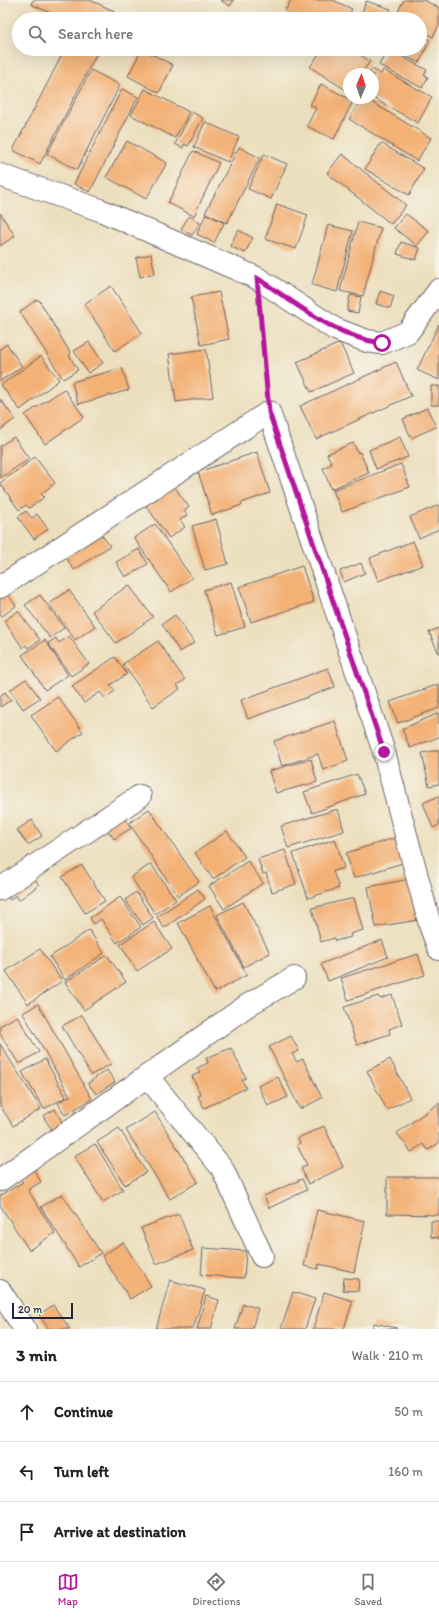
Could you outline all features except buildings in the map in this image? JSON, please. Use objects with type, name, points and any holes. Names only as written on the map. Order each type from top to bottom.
[{"type":"street","points":[[0,176],[100,210],[257,278],[335,329],[367,342],[382,343],[408,332],[439,290]]},
{"type":"street","points":[[0,587],[269,412],[384,752],[430,925],[439,949]]},
{"type":"street","points":[[0,889],[140,796]]},
{"type":"street","points":[[0,1180],[248,1005],[294,978]]},
{"type":"street","points":[[147,1076],[222,1168],[262,1256]]},
{"type":"street","points":[[0,1291],[25,1329]]},
{"type":"path","points":[[257,278],[269,412]]},
{"type":"route","points":[[382,343],[367,342],[335,329],[257,278],[269,412],[384,752]]}]
